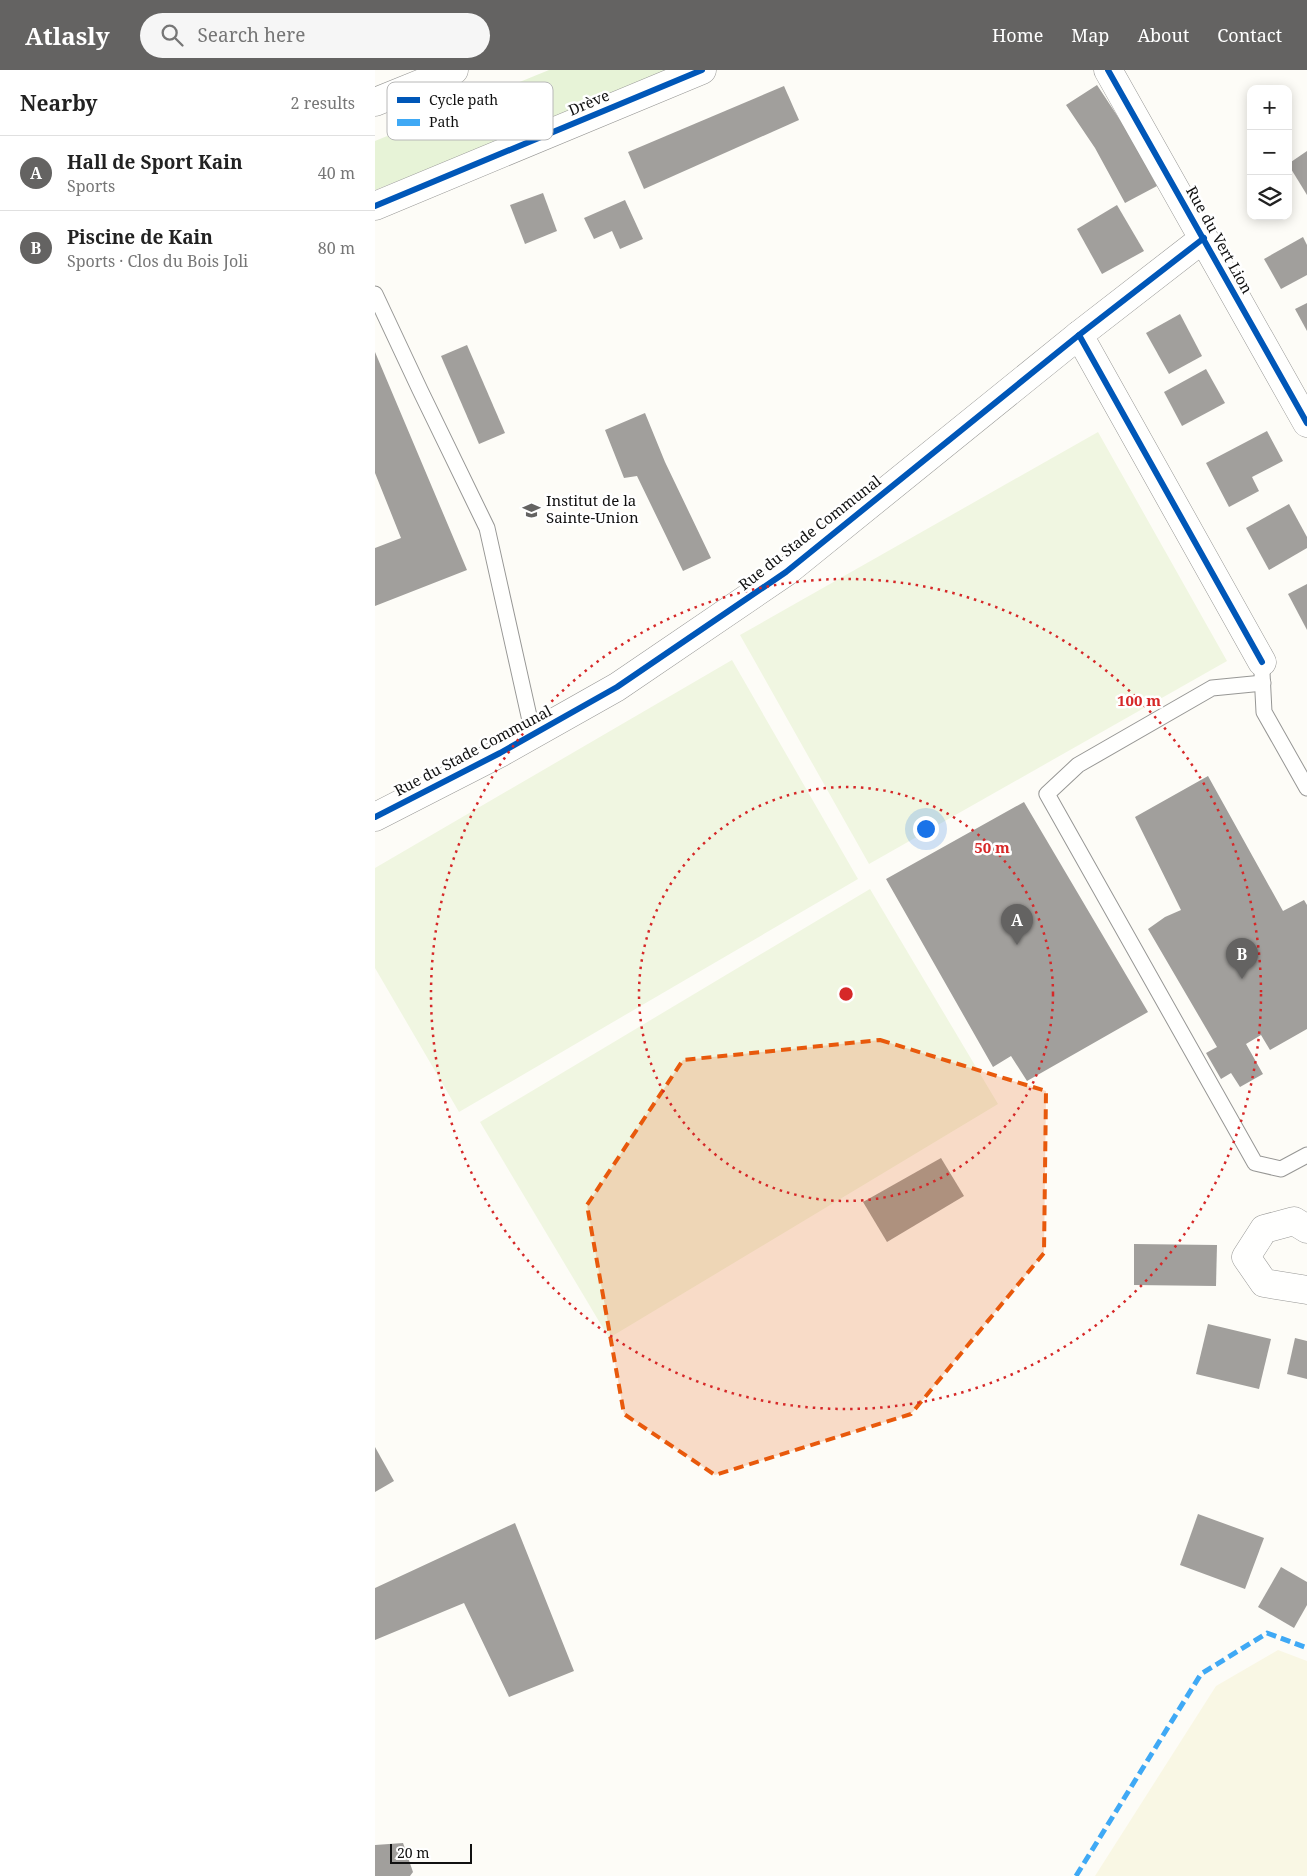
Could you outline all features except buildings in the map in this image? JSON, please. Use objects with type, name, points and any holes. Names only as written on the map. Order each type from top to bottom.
[{"type":"street","points":[[424,82],[454,70]]},
{"type":"street","name":"Drève","points":[[553,132],[702,70]]},
{"type":"street","name":"Rue du Vert Lion","points":[[1109,70],[1307,423]]},
{"type":"street","points":[[375,102],[387,97]]},
{"type":"street","name":"Drève","points":[[375,206],[534,140]]},
{"type":"street","name":"Rue du Stade Communal","points":[[375,817],[500,753],[617,687],[786,572],[1079,334],[1204,238]]},
{"type":"street","points":[[1079,334],[1262,673]]},
{"type":"street","points":[[1307,1230],[1294,1221],[1264,1230],[1246,1257],[1264,1283],[1307,1290]]},
{"type":"lane","points":[[375,294],[487,528],[533,734]]},
{"type":"lane","points":[[1307,788],[1264,712],[1262,673],[1212,688],[1078,765],[1047,794],[1255,1163],[1281,1169],[1307,1156]]},
{"type":"highlighted area","points":[[880,1040],[1046,1091],[1044,1253],[911,1414],[715,1475],[624,1414],[587,1205],[683,1060]]},
{"type":"shaded area","points":[[1278,1650],[1307,1661],[1307,1876],[1095,1876],[1216,1686]]},
{"type":"green space","points":[[549,70],[679,70],[553,120],[553,82],[520,82]]},
{"type":"green space","points":[[387,136],[387,140],[502,140],[375,190],[375,141]]},
{"type":"green space","points":[[1098,432],[1227,661],[869,864],[740,635]]},
{"type":"green space","points":[[732,660],[858,879],[459,1112],[375,968],[375,868]]},
{"type":"green space","points":[[870,889],[998,1104],[609,1338],[480,1122]]},
{"type":"marked path","points":[[1076,1876],[1201,1674],[1267,1633],[1307,1648]]},
{"type":"cycle path","points":[[553,132],[702,70]]},
{"type":"cycle path","points":[[1108,70],[1307,423]]},
{"type":"cycle path","points":[[375,206],[534,140]]},
{"type":"cycle path","points":[[375,817],[500,753],[617,687],[786,572],[1079,335],[1204,238]]},
{"type":"cycle path","points":[[1079,335],[1262,662]]},
{"type":"place","name":"Institut de la Sainte-Union","points":[[532,510]]},
{"type":"place","name":"Hall de Sport Kain","points":[[1017,945]]},
{"type":"place","name":"Piscine de Kain","points":[[1242,979]]}]
